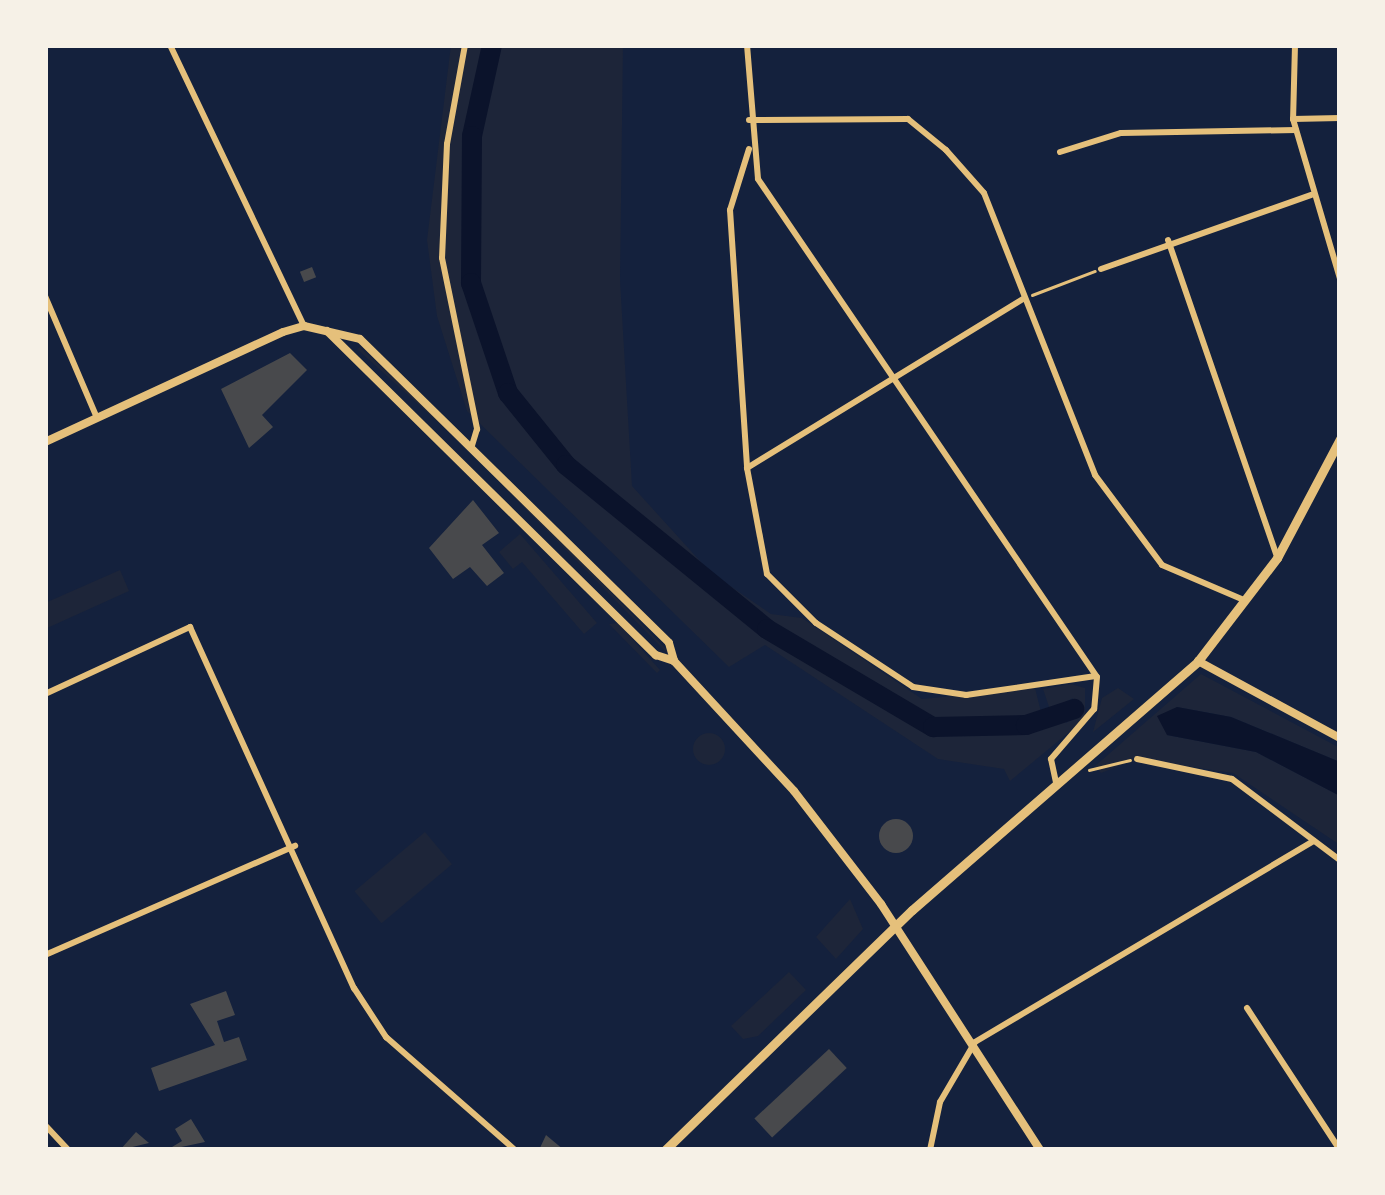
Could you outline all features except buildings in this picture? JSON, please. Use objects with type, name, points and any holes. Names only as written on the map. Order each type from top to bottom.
[{"type":"main road","points":[[665,1150],[896,925],[1056,782],[1085,766],[1198,662],[1277,558],[1340,438]]},
{"type":"street","points":[[170,45],[304,326]]},
{"type":"street","points":[[465,45],[447,144],[442,258],[478,429],[472,445]]},
{"type":"street","points":[[748,45],[749,148],[758,179],[1097,676],[1094,709],[1051,759],[1056,782]]},
{"type":"street","points":[[1295,45],[1293,119],[1311,195],[1340,279]]},
{"type":"street","points":[[1293,119],[1340,118]]},
{"type":"street","points":[[749,120],[908,119],[984,193],[1054,384],[1117,505],[1162,565],[1248,601]]},
{"type":"street","points":[[1060,152],[1121,132],[1296,130]]},
{"type":"street","points":[[749,148],[730,210],[747,468],[767,574],[884,672],[966,695],[1097,676]]},
{"type":"street","points":[[1101,269],[1168,240],[1311,195]]},
{"type":"street","points":[[1168,240],[1277,558]]},
{"type":"street","points":[[45,296],[97,418]]},
{"type":"street","points":[[747,468],[1024,298]]},
{"type":"street","points":[[45,442],[304,326],[360,340],[472,445],[669,643],[674,661],[794,791],[896,925],[975,1042],[1040,1150]]},
{"type":"street","points":[[326,330],[656,655],[674,661]]},
{"type":"street","points":[[45,694],[190,627],[294,846],[354,988],[386,1037],[516,1150]]},
{"type":"street","points":[[1198,662],[1340,738]]},
{"type":"street","points":[[1137,760],[1232,780],[1340,860]]},
{"type":"street","points":[[930,1150],[940,1102],[975,1042],[1314,841]]},
{"type":"street","points":[[45,955],[294,846]]},
{"type":"street","points":[[1247,1008],[1340,1150]]},
{"type":"street","points":[[45,1124],[68,1150]]},
{"type":"path","points":[[1024,298],[1101,269]]},
{"type":"path","points":[[1085,766],[1137,760]]},
{"type":"shaded area","points":[[451,45],[623,45],[620,280],[632,486],[710,572],[771,614],[802,618],[922,699],[1035,688],[1043,720],[1058,715],[1067,723],[1073,698],[1050,710],[1043,689],[1071,684],[1085,688],[1085,719],[1010,781],[1004,769],[938,759],[765,645],[729,667],[467,411],[437,316],[427,240]]},
{"type":"shaded area","points":[[360,347],[481,458],[481,461],[357,349]]},
{"type":"shaded area","points":[[506,483],[667,650],[668,654],[502,485]]},
{"type":"shaded area","points":[[520,534],[597,623],[584,634],[522,562],[513,569],[499,552]]},
{"type":"shaded area","points":[[120,570],[129,591],[45,629],[45,603]]},
{"type":"shaded area","points":[[618,623],[660,670],[657,673],[609,624]]},
{"type":"shaded area","points":[[1201,674],[1340,748],[1340,762],[1231,717],[1177,707],[1167,735],[1256,752],[1340,796],[1340,845],[1233,773],[1137,759],[1101,773],[1095,766]]},
{"type":"shaded area","points":[[1118,688],[1134,699],[1093,732],[1102,698]]},
{"type":"shaded area","points":[[1177,707],[1231,717],[1340,762],[1340,796],[1256,752],[1167,735],[1157,716]]},
{"type":"shaded area","points":[[709,733],[720,738],[725,749],[720,760],[709,765],[698,760],[693,749],[698,738]]},
{"type":"shaded area","points":[[425,832],[452,864],[382,923],[355,891]]},
{"type":"shaded area","points":[[850,899],[863,929],[836,959],[816,937]]},
{"type":"shaded area","points":[[789,972],[806,990],[758,1036],[743,1039],[731,1026]]},
{"type":"waterway","points":[[492,45],[472,136],[471,283],[508,393],[566,465],[767,629],[933,727],[1026,725],[1074,709]]}]
